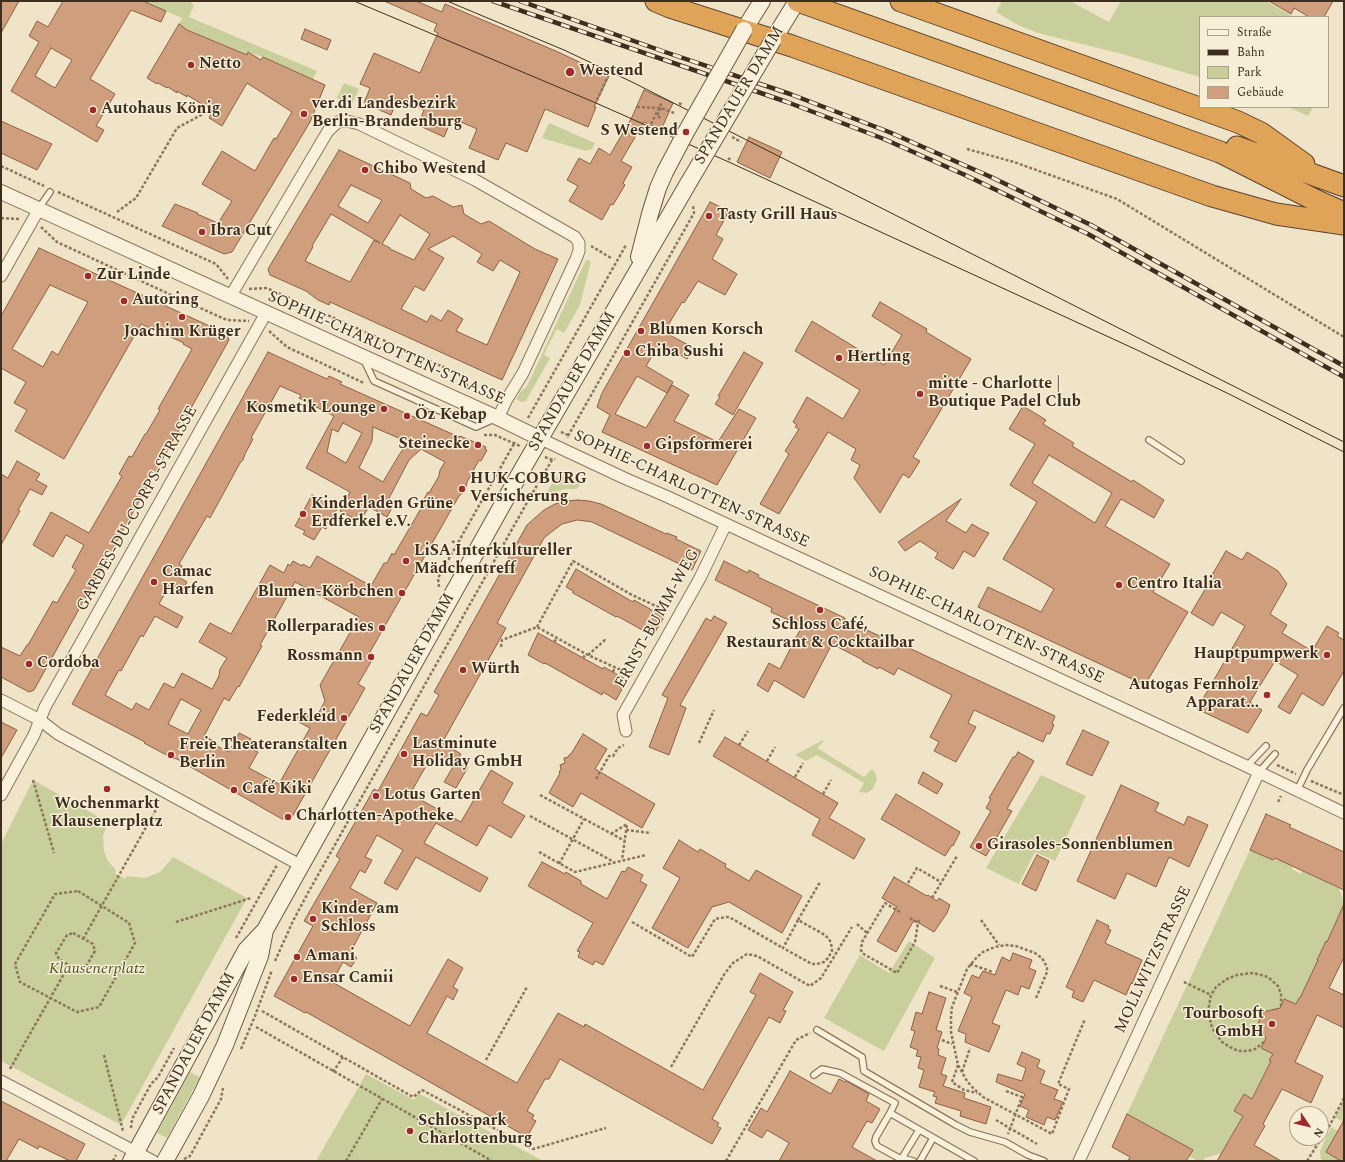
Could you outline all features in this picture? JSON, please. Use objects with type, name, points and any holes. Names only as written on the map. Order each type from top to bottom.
[{"type":"highway","points":[[656,1],[670,7],[799,49],[1212,196],[1276,214],[1344,224]]},
{"type":"highway","points":[[797,1],[1220,152],[1315,200],[1344,212]]},
{"type":"highway","points":[[831,1],[1344,186]]},
{"type":"highway","points":[[901,1],[1238,122],[1261,133],[1324,179]]},
{"type":"main road","name":"SPANDAUER DAMM","points":[[635,274],[658,188],[671,160],[744,30],[762,1]]},
{"type":"main road","name":"SPANDAUER DAMM","points":[[133,1156],[246,950],[265,930],[300,865],[635,274],[797,1]]},
{"type":"main road","name":"SPANDAUER DAMM","points":[[163,1161],[202,1096],[222,1052],[260,956],[265,930]]},
{"type":"street","points":[[230,297],[328,131],[338,122],[347,121],[359,124],[475,180],[575,237],[579,243],[579,251],[576,259],[523,372],[498,418]]},
{"type":"street","name":"SOPHIE-CHARLOTTEN-STRASSE","points":[[1,192],[498,418],[624,478],[1247,766],[1344,813]]},
{"type":"street","points":[[1,276],[38,209]]},
{"type":"street","name":"GARDES-DU-CORPS-STRASSE","points":[[40,720],[45,707],[266,313]]},
{"type":"street","name":"ERNST-BUMM-WEG","points":[[626,731],[623,715],[700,578],[726,524]]},
{"type":"street","points":[[1,700],[40,720],[58,734],[300,865]]},
{"type":"street","points":[[1,794],[34,735],[40,720]]},
{"type":"street","name":"MOLLWITZSTRASSE","points":[[1079,1161],[1259,772]]},
{"type":"street","points":[[1,1081],[133,1156],[163,1161]]},
{"type":"lane","points":[[38,209],[49,189]]},
{"type":"lane","points":[[1149,440],[1181,461]]},
{"type":"lane","points":[[1297,791],[1307,770],[1344,708]]},
{"type":"lane","points":[[1247,766],[1266,746]]},
{"type":"lane","points":[[1259,772],[1275,754]]},
{"type":"lane","points":[[817,1030],[862,1057],[864,1071],[956,1125],[970,1132],[1005,1142],[1028,1155],[1044,1161]]},
{"type":"lane","points":[[814,1075],[822,1069],[840,1073],[895,1103],[876,1137],[877,1146],[899,1158],[913,1161]]},
{"type":"lane","points":[[890,1113],[974,1161]]},
{"type":"lane","points":[[902,1158],[919,1130]]},
{"type":"lane","points":[[920,1161],[933,1138]]},
{"type":"path","points":[[597,100],[608,76]]},
{"type":"path","points":[[638,102],[641,106]]},
{"type":"path","points":[[651,124],[662,102]]},
{"type":"path","points":[[636,107],[661,108],[674,113]]},
{"type":"path","points":[[655,115],[661,118],[657,116],[661,108]]},
{"type":"path","points":[[117,212],[136,198],[177,128],[203,114]]},
{"type":"path","points":[[736,139],[741,142]]},
{"type":"path","points":[[967,149],[1014,162],[1117,200],[1344,337]]},
{"type":"path","points":[[728,158],[732,161]]},
{"type":"path","points":[[1,166],[216,264],[228,279]]},
{"type":"path","points":[[577,420],[694,213],[689,182]]},
{"type":"path","points":[[1,218],[24,219]]},
{"type":"path","points":[[36,225],[43,228],[57,242],[182,300],[227,320],[250,321]]},
{"type":"path","points":[[536,405],[628,239]]},
{"type":"path","points":[[590,246],[611,258]]},
{"type":"path","points":[[250,289],[267,288],[457,373],[470,389],[476,392]]},
{"type":"path","points":[[438,578],[504,460]]},
{"type":"path","points":[[238,1055],[255,1016],[283,943],[309,890],[544,474]]},
{"type":"path","points":[[452,541],[458,544]]},
{"type":"path","points":[[501,647],[502,640],[536,627],[573,561],[632,595],[672,613]]},
{"type":"path","points":[[536,627],[587,654],[636,677]]},
{"type":"path","points":[[554,642],[556,638]]},
{"type":"path","points":[[583,658],[606,640],[607,641]]},
{"type":"path","points":[[613,672],[615,667]]},
{"type":"path","points":[[698,742],[714,710]]},
{"type":"path","points":[[739,745],[748,731]]},
{"type":"path","points":[[596,779],[609,756],[613,756],[618,748],[624,745]]},
{"type":"path","points":[[767,761],[775,747]]},
{"type":"path","points":[[795,777],[803,764]]},
{"type":"path","points":[[33,780],[54,853]]},
{"type":"path","points":[[823,794],[831,780]]},
{"type":"path","points":[[540,795],[625,841]]},
{"type":"path","points":[[83,939],[158,806]]},
{"type":"path","points":[[530,816],[615,862]]},
{"type":"path","points":[[559,864],[584,819]]},
{"type":"path","points":[[611,834],[627,824],[622,861]]},
{"type":"path","points":[[626,830],[651,833]]},
{"type":"path","points":[[539,852],[575,872],[646,855]]},
{"type":"path","points":[[932,898],[957,856]]},
{"type":"path","points":[[908,883],[917,868],[942,882]]},
{"type":"path","points":[[783,948],[820,882]]},
{"type":"path","points":[[78,891],[130,923],[135,943],[99,1007],[77,1012],[50,998],[20,982],[15,964],[55,894],[78,891]]},
{"type":"path","points":[[176,922],[251,898]]},
{"type":"path","points":[[900,912],[885,903],[862,942],[861,950],[862,953],[897,973],[915,942],[919,921],[910,918]]},
{"type":"path","points":[[632,922],[692,957],[715,919],[729,917],[809,963],[814,964],[824,962],[831,954],[831,943],[827,937],[798,920]]},
{"type":"path","points":[[981,920],[999,946]]},
{"type":"path","points":[[857,924],[867,933]]},
{"type":"path","points":[[671,1068],[725,973],[733,963],[747,954],[757,956],[810,986],[822,978],[852,927]]},
{"type":"path","points":[[73,933],[93,944],[95,951],[85,968],[78,971],[69,965],[58,959],[56,953],[67,935],[73,933]]},
{"type":"path","points":[[978,1093],[967,1081],[958,1065],[950,1032],[950,1016],[952,1006],[963,976],[970,964],[983,952],[999,946],[1011,944],[1023,947],[1038,954],[1047,967],[1047,972],[1036,998]]},
{"type":"path","points":[[970,964],[993,972]]},
{"type":"path","points":[[10,1069],[69,965]]},
{"type":"path","points":[[1264,1042],[1255,1049],[1238,1051],[1222,1042],[1212,1028],[1208,1011],[1211,995],[1216,987],[1227,979],[1237,975],[1261,974],[1278,986],[1281,1006]]},
{"type":"path","points":[[1184,982],[1211,995]]},
{"type":"path","points":[[940,986],[957,992]]},
{"type":"path","points":[[486,1060],[527,987]]},
{"type":"path","points":[[262,1010],[413,1097],[422,1090],[533,1149],[606,1128]]},
{"type":"path","points":[[958,1065],[952,1082],[964,1090],[978,1093],[1052,1134],[1069,1089],[1058,1084],[1085,1019]]},
{"type":"path","points":[[256,1027],[492,1161]]},
{"type":"path","points":[[726,1161],[796,1040],[817,1030]]},
{"type":"path","points":[[942,1040],[953,1044]]},
{"type":"path","points":[[962,1072],[970,1048]]},
{"type":"path","points":[[104,1055],[123,1131]]},
{"type":"path","points":[[333,1072],[343,1057]]},
{"type":"path","points":[[185,1158],[190,1156],[221,1099],[224,1084]]},
{"type":"path","points":[[1005,1142],[1022,1097],[1006,1091]]},
{"type":"path","points":[[1314,1161],[1308,1159],[1331,1123],[1344,1098]]},
{"type":"path","points":[[346,1161],[382,1099]]},
{"type":"path","points":[[134,1110],[138,1112]]},
{"type":"path","points":[[996,1120],[1037,1144]]},
{"type":"green space","points":[[143,1],[189,1],[194,5],[189,17],[317,71],[313,79],[263,57],[248,52],[247,55],[178,26],[182,18]]},
{"type":"green space","points":[[1002,1],[1070,1],[1109,22],[1121,1],[1266,1],[1292,16],[1199,16],[1199,77],[1122,54],[1038,33],[1018,25],[996,12]]},
{"type":"green space","points":[[344,83],[359,89],[352,105],[337,98]]},
{"type":"green space","points":[[1290,108],[1312,108],[1308,116]]},
{"type":"green space","points":[[549,123],[595,143],[592,149],[586,151],[542,138]]},
{"type":"green space","points":[[586,260],[591,261],[580,305],[564,333],[557,329],[544,355],[550,358],[526,401],[521,402],[516,399],[520,392],[527,386]]},
{"type":"green space","points":[[561,475],[580,485],[577,489],[564,489],[551,494],[547,492],[555,478]]},
{"type":"green space","points":[[823,740],[824,741],[817,748],[864,777],[872,769],[875,772],[877,779],[873,789],[867,793],[859,792],[864,783],[817,755],[806,761],[795,755]]},
{"type":"green space","points":[[1041,775],[1086,796],[1055,861],[1035,852],[1019,884],[986,868]]},
{"type":"green space","name":"Klausenerplatz","points":[[33,780],[108,822],[103,836],[104,851],[108,861],[116,870],[115,873],[125,879],[127,876],[145,878],[160,872],[173,857],[247,898],[121,1125],[1,1061],[1,844]]},
{"type":"green space","points":[[1250,850],[1273,860],[1275,858],[1293,867],[1292,869],[1301,874],[1302,871],[1339,888],[1344,905],[1296,1004],[1284,999],[1278,1011],[1258,1024],[1264,1035],[1267,1036],[1261,1048],[1273,1054],[1252,1099],[1244,1094],[1235,1111],[1243,1116],[1222,1153],[1205,1158],[1203,1161],[1198,1161],[1189,1156],[1192,1150],[1127,1114]]},
{"type":"green space","points":[[909,941],[935,958],[884,1051],[824,1018],[860,955],[889,973]]},
{"type":"green space","points":[[190,1072],[200,1077],[167,1138],[157,1133]]},
{"type":"green space","name":"Schlosspark Charlottenburg","points":[[366,1074],[414,1100],[418,1093],[543,1161],[316,1161]]},
{"type":"green space","points":[[1344,1101],[1344,1120],[1343,1122],[1335,1117]]},
{"type":"green space","points":[[1331,1127],[1338,1131],[1326,1152],[1341,1161],[1323,1161],[1321,1159],[1320,1151],[1322,1146],[1329,1146],[1329,1131]]},
{"type":"building","points":[[1,1],[19,1],[1,33]]},
{"type":"building","points":[[63,1],[143,1],[166,11],[161,22],[131,10],[90,79],[115,94],[96,126],[104,130],[97,142],[11,91],[39,42],[29,36],[37,21],[48,27]],"holes":[[[51,48],[72,60],[55,88],[35,76]]]},
{"type":"building","points":[[384,1],[416,1],[442,12],[445,4],[558,52],[609,76],[594,107],[596,107],[588,127],[545,109],[527,152],[506,143],[498,160],[469,148],[477,129],[452,118],[444,137],[418,125],[424,110],[398,98],[391,115],[364,103],[370,88],[360,84],[374,53],[420,73],[438,33],[434,31],[437,24]]},
{"type":"building","points":[[1269,1],[1333,1],[1325,16],[1307,16],[1294,8],[1291,14]]},
{"type":"building","points":[[179,24],[187,30],[247,55],[248,52],[261,60],[263,57],[325,85],[310,122],[232,252],[224,254],[162,226],[175,204],[218,223],[232,201],[202,184],[222,151],[255,171],[274,138],[276,139],[292,112],[247,83],[222,126],[209,118],[213,111],[187,95],[187,97],[177,91],[177,93],[168,87],[167,88],[158,83],[157,84],[147,78]]},
{"type":"building","points":[[305,29],[331,40],[327,50],[301,39]]},
{"type":"building","points":[[644,90],[673,103],[661,130],[644,122],[621,161],[632,167],[623,183],[625,185],[613,205],[611,204],[602,220],[569,201],[578,186],[567,180],[579,158],[590,164],[599,148],[610,155],[632,117]]},
{"type":"building","points":[[1,121],[52,144],[37,170],[1,153]]},
{"type":"building","points":[[749,137],[782,152],[770,178],[737,162]]},
{"type":"building","points":[[339,150],[410,183],[411,189],[426,198],[433,196],[453,207],[462,205],[464,214],[481,224],[489,221],[535,249],[558,259],[502,380],[330,302],[329,305],[318,300],[306,291],[270,275],[268,269]],"holes":[[[351,185],[382,200],[368,223],[338,206]],[[331,214],[380,243],[374,240],[350,282],[305,261],[313,247],[312,246]],[[400,215],[430,234],[414,260],[382,244]],[[453,236],[482,254],[477,262],[493,271],[500,260],[520,272],[487,345],[456,331],[463,319],[448,310],[441,321],[431,315],[427,322],[401,309],[415,286],[424,291],[444,258],[428,249]]]},
{"type":"building","points":[[710,202],[729,211],[716,235],[723,239],[712,259],[737,274],[725,295],[698,281],[684,303],[682,302],[664,332],[694,348],[687,359],[660,343],[646,366],[673,382],[667,393],[637,376],[615,414],[646,428],[672,385],[689,395],[674,421],[718,442],[739,409],[756,418],[717,485],[602,432],[610,415],[597,407],[602,393]]},
{"type":"building","points":[[39,248],[227,334],[229,340],[34,690],[29,692],[1,677],[1,647],[20,656],[28,645],[53,601],[57,603],[76,570],[72,567],[84,545],[66,535],[53,557],[33,545],[51,512],[89,533],[122,476],[119,474],[129,456],[132,457],[146,434],[160,410],[158,409],[192,349],[183,344],[184,343],[141,324],[64,459],[15,431],[27,410],[14,403],[26,382],[1,368],[1,316]],"holes":[[[50,285],[88,302],[58,355],[52,351],[43,367],[12,349]]]},
{"type":"building","points":[[880,302],[927,329],[926,332],[971,359],[913,457],[920,461],[909,478],[903,474],[880,513],[854,478],[860,465],[851,460],[856,449],[828,432],[779,514],[760,504],[789,454],[785,451],[799,429],[795,427],[797,425],[793,422],[807,397],[843,419],[860,390],[795,351],[812,321],[884,365],[902,335],[872,316]]},
{"type":"building","points":[[268,352],[327,379],[329,376],[342,382],[340,384],[459,437],[460,436],[486,447],[485,449],[487,450],[481,461],[479,460],[467,482],[465,491],[459,496],[370,652],[375,655],[358,684],[365,688],[292,817],[282,819],[175,758],[174,759],[72,704]],"holes":[[[280,386],[301,395],[299,398],[334,416],[306,468],[350,492],[340,511],[355,519],[358,513],[363,516],[369,507],[387,517],[393,506],[387,502],[409,460],[421,449],[445,462],[440,470],[439,476],[421,504],[423,505],[394,555],[392,553],[387,563],[384,563],[371,586],[317,556],[310,568],[293,561],[290,566],[288,564],[284,573],[270,565],[231,634],[210,623],[199,642],[227,658],[220,669],[219,676],[212,689],[182,673],[174,688],[164,683],[149,710],[136,703],[132,710],[105,695],[119,670],[121,671],[141,635],[143,637],[155,616],[177,628],[183,617],[159,604],[170,584],[182,591],[187,582],[177,576],[182,566],[179,564],[207,516],[210,518],[243,460],[253,439],[251,438]],[[343,423],[362,433],[346,463],[327,452],[332,429],[338,432]],[[373,427],[408,442],[383,482],[359,468],[372,441]],[[295,582],[359,617],[320,685],[325,701],[316,718],[301,710],[295,720],[310,728],[279,784],[249,768],[258,752],[247,746],[251,739],[239,733],[229,752],[215,745],[214,741],[204,736],[224,698],[229,701],[238,686],[239,687],[262,646],[260,645]],[[181,699],[201,710],[188,734],[168,724]]]},
{"type":"building","points":[[744,352],[763,363],[733,415],[715,404],[720,397],[718,396]]},
{"type":"building","points":[[1023,406],[1046,420],[1043,424],[1074,443],[1072,446],[1132,482],[1133,480],[1164,500],[1154,518],[1121,499],[1105,526],[1170,564],[1153,592],[1188,612],[1145,685],[978,607],[988,587],[1041,612],[1054,589],[1003,559],[1037,502],[1010,485],[1035,444],[1009,429]],"holes":[[[1049,455],[1112,493],[1095,523],[1032,483]]]},
{"type":"building","points":[[17,461],[40,474],[36,480],[47,486],[42,495],[30,489],[18,510],[20,511],[1,545],[1,474],[8,478]]},
{"type":"building","points":[[312,495],[337,509],[326,529],[322,527],[314,540],[303,534],[305,531],[295,526]]},
{"type":"building","points":[[961,499],[946,521],[966,533],[972,524],[989,533],[974,557],[964,551],[953,569],[935,558],[938,553],[920,541],[905,551],[898,542]]},
{"type":"building","points":[[566,501],[589,501],[601,504],[666,534],[667,533],[677,537],[676,539],[701,551],[692,570],[592,522],[577,520],[562,524],[544,538],[497,623],[506,628],[442,743],[461,754],[457,760],[468,767],[456,788],[444,782],[455,764],[435,753],[410,794],[461,822],[491,770],[513,783],[502,803],[525,816],[511,838],[489,825],[477,846],[436,823],[424,843],[488,878],[480,892],[416,857],[397,890],[384,883],[403,850],[377,835],[365,857],[372,860],[365,873],[360,870],[350,888],[377,903],[350,953],[357,958],[351,967],[343,962],[332,982],[410,1026],[448,959],[463,968],[453,987],[458,990],[453,1000],[447,996],[427,1033],[517,1083],[558,1013],[584,1027],[585,1024],[703,1090],[756,995],[750,992],[760,973],[793,992],[783,1010],[786,1011],[780,1023],[769,1017],[712,1119],[719,1123],[717,1126],[721,1128],[712,1144],[560,1059],[549,1079],[545,1079],[527,1111],[534,1115],[532,1119],[536,1121],[527,1137],[306,1012],[305,1013],[274,996],[313,926],[304,921],[340,859],[336,856],[374,789],[378,791],[421,713],[427,716],[439,695],[434,692],[527,525],[544,510],[555,504]]},
{"type":"building","points":[[1226,551],[1242,560],[1247,552],[1278,571],[1287,584],[1270,614],[1287,625],[1282,633],[1312,651],[1327,626],[1339,633],[1337,636],[1344,640],[1344,671],[1323,706],[1302,693],[1290,714],[1278,707],[1298,675],[1275,661],[1250,702],[1262,710],[1248,733],[1197,709],[1245,626],[1221,612],[1213,626],[1191,613]]},
{"type":"building","points":[[724,561],[748,573],[749,570],[759,575],[758,577],[845,618],[845,620],[1055,716],[1052,724],[1054,725],[1050,734],[1047,733],[1043,742],[974,710],[968,723],[976,727],[956,762],[934,751],[939,742],[930,737],[952,695],[898,668],[894,675],[879,667],[878,669],[832,644],[804,698],[774,680],[768,692],[757,685],[769,663],[780,669],[802,626],[771,612],[772,608],[715,580]]},
{"type":"building","points":[[576,569],[633,602],[634,600],[664,617],[654,634],[647,631],[646,632],[617,616],[616,617],[573,593],[573,591],[566,587]]},
{"type":"building","points":[[714,616],[727,623],[680,705],[686,708],[669,755],[649,747],[668,698],[662,695],[706,618],[711,621]]},
{"type":"building","points":[[538,633],[603,669],[604,667],[627,680],[616,700],[603,692],[602,695],[528,655]]},
{"type":"building","points":[[1,722],[17,730],[1,758]]},
{"type":"building","points":[[1083,730],[1109,742],[1092,776],[1066,764]]},
{"type":"building","points":[[583,734],[607,749],[595,769],[655,804],[642,828],[581,793],[573,807],[549,793],[560,773],[560,765],[565,763],[564,758],[571,754]]},
{"type":"building","points":[[725,737],[838,803],[829,818],[865,839],[854,859],[812,835],[820,819],[713,756]]},
{"type":"building","points":[[1018,752],[1034,761],[1007,809],[1012,811],[986,856],[970,847],[991,811],[986,808],[991,799],[989,798],[1013,757],[1015,757]]},
{"type":"building","points":[[923,772],[943,784],[937,794],[918,783]]},
{"type":"building","points":[[1121,785],[1159,803],[1155,811],[1184,825],[1188,816],[1208,825],[1189,867],[1169,857],[1156,887],[1127,873],[1115,899],[1077,881]]},
{"type":"building","points":[[896,794],[960,832],[953,846],[952,845],[945,856],[881,819]]},
{"type":"building","points":[[1266,814],[1291,825],[1289,827],[1344,852],[1344,890],[1275,858],[1273,860],[1250,850]]},
{"type":"building","points":[[679,840],[698,852],[700,849],[726,864],[725,867],[749,881],[756,870],[802,896],[782,933],[729,902],[712,907],[688,948],[652,928],[680,878],[663,868]]},
{"type":"building","points":[[1037,855],[1049,861],[1036,891],[1022,884]]},
{"type":"building","points":[[542,862],[565,874],[566,872],[581,881],[581,884],[607,899],[622,871],[625,872],[628,867],[643,875],[640,881],[647,885],[603,965],[595,961],[593,965],[578,957],[580,952],[577,951],[593,923],[528,886]]},
{"type":"building","points":[[894,877],[937,901],[939,898],[950,905],[947,913],[934,932],[914,920],[896,952],[877,941],[897,907],[882,898]]},
{"type":"building","points":[[1344,904],[1344,957],[1329,988],[1344,995],[1344,1028],[1317,1015],[1295,1062],[1323,1076],[1311,1103],[1282,1089],[1263,1124],[1265,1126],[1254,1145],[1281,1161],[1217,1161],[1243,1116],[1234,1111],[1244,1094],[1252,1099],[1271,1061],[1269,1060],[1273,1054],[1261,1048],[1266,1038],[1258,1024],[1263,1012],[1280,1008],[1284,999],[1296,1004]]},
{"type":"building","points":[[1097,920],[1109,926],[1108,929],[1111,930],[1105,943],[1142,960],[1126,995],[1094,980],[1083,1002],[1072,997],[1074,991],[1066,987]]},
{"type":"building","points":[[1013,953],[1032,960],[1029,968],[1036,971],[1029,989],[1021,986],[1018,995],[1006,990],[992,1023],[1000,1026],[989,1052],[965,1042],[966,1034],[958,1031],[972,997],[964,993],[972,975],[979,978],[983,971],[995,975],[1002,957],[1010,961]]},
{"type":"building","points":[[929,992],[946,998],[936,1030],[942,1032],[937,1048],[939,1049],[938,1055],[946,1058],[941,1074],[947,1076],[943,1086],[965,1093],[964,1098],[991,1107],[986,1124],[960,1116],[961,1111],[935,1103],[937,1097],[933,1096],[935,1092],[919,1087],[924,1070],[918,1068],[921,1057],[916,1056],[918,1050],[910,1047],[915,1031],[911,1030],[916,1012],[922,1014]]},
{"type":"building","points":[[1022,1052],[1040,1060],[1037,1067],[1045,1071],[1040,1083],[1058,1090],[1054,1099],[1063,1102],[1055,1120],[1047,1117],[1044,1125],[1026,1117],[1029,1110],[1020,1106],[1025,1094],[996,1082],[998,1074],[1022,1081],[1026,1068],[1017,1064]]},
{"type":"building","points":[[790,1071],[831,1094],[839,1079],[845,1082],[846,1081],[869,1094],[866,1101],[880,1109],[872,1123],[867,1121],[852,1147],[877,1161],[779,1161],[789,1143],[767,1130],[762,1138],[748,1130],[761,1108],[767,1112]]},
{"type":"building","points":[[1,1101],[85,1144],[76,1161],[70,1161],[39,1146],[38,1149],[19,1139],[6,1161],[1,1161]]},
{"type":"building","points":[[1127,1114],[1193,1150],[1186,1161],[1128,1161],[1130,1157],[1112,1147]]},
{"type":"building","points":[[1344,1120],[1344,1161],[1341,1161],[1326,1152]]},
{"type":"tram line","points":[[354,1],[596,103],[731,163],[1137,350],[1227,393],[1344,452]]},
{"type":"tram line","points":[[447,1],[564,50],[632,82],[1344,442]]},
{"type":"railway","points":[[493,1],[787,102],[884,139],[965,175],[1088,234],[1344,377]]},
{"type":"railway","points":[[520,1],[790,94],[889,132],[991,177],[1091,225],[1344,366]]},
{"type":"place","name":"Netto","points":[[191,65]]},
{"type":"place","name":"Westend","points":[[570,72]]},
{"type":"place","name":"Autohaus König","points":[[93,110]]},
{"type":"place","name":"ver.di Landesbezirk Berlin-Brandenburg","points":[[304,114]]},
{"type":"place","name":"S Westend","points":[[686,132]]},
{"type":"place","name":"Chibo Westend","points":[[365,170]]},
{"type":"place","name":"Tasty Grill Haus","points":[[709,216]]},
{"type":"place","name":"Ibra Cut","points":[[202,232]]},
{"type":"place","name":"Zur Linde","points":[[88,276]]},
{"type":"place","name":"Autoring","points":[[124,301]]},
{"type":"place","name":"Joachim Krüger","points":[[182,317]]},
{"type":"place","name":"Blumen Korsch","points":[[641,331]]},
{"type":"place","name":"Chiba Sushi","points":[[627,353]]},
{"type":"place","name":"Hertling","points":[[839,358]]},
{"type":"place","name":"mitte - Charlotte | Boutique Padel Club","points":[[920,394]]},
{"type":"place","name":"Kosmetik Lounge","points":[[384,409]]},
{"type":"place","name":"Öz Kebap","points":[[407,416]]},
{"type":"place","name":"Steinecke","points":[[478,445]]},
{"type":"place","name":"Gipsformerei","points":[[647,446]]},
{"type":"place","name":"HUK-COBURG Versicherung","points":[[462,489]]},
{"type":"place","name":"Kinderladen Grüne Erdferkel e.V.","points":[[303,514]]},
{"type":"place","name":"LiSA Interkultureller Mädchentreff","points":[[406,561]]},
{"type":"place","name":"Camac Harfen","points":[[154,582]]},
{"type":"place","name":"Centro Italia","points":[[1119,585]]},
{"type":"place","name":"Blumen-Körbchen","points":[[402,593]]},
{"type":"place","name":"Schloss Café, Restaurant & Cocktailbar","points":[[820,610]]},
{"type":"place","name":"Rollerparadies","points":[[382,628]]},
{"type":"place","name":"Hauptpumpwerk","points":[[1327,655]]},
{"type":"place","name":"Rossmann","points":[[371,657]]},
{"type":"place","name":"Cordoba","points":[[29,664]]},
{"type":"place","name":"Würth","points":[[463,670]]},
{"type":"place","name":"Autogas Fernholz Apparat...","points":[[1267,695]]},
{"type":"place","name":"Federkleid","points":[[344,718]]},
{"type":"place","name":"Lastminute Holiday GmbH","points":[[404,754]]},
{"type":"place","name":"Freie Theateranstalten Berlin","points":[[171,755]]},
{"type":"place","name":"Wochenmarkt Klausenerplatz","points":[[107,789]]},
{"type":"place","name":"Café Kiki","points":[[234,790]]},
{"type":"place","name":"Lotus Garten","points":[[376,796]]},
{"type":"place","name":"Charlotten-Apotheke","points":[[288,817]]},
{"type":"place","name":"Girasoles-Sonnenblumen","points":[[979,846]]},
{"type":"place","name":"Kinder am Schloss","points":[[313,919]]},
{"type":"place","name":"Amani","points":[[297,957]]},
{"type":"place","name":"Ensar Camii","points":[[294,979]]},
{"type":"place","name":"Tourbosoft GmbH","points":[[1272,1024]]},
{"type":"place","name":"Schlosspark Charlottenburg","points":[[410,1131]]}]
